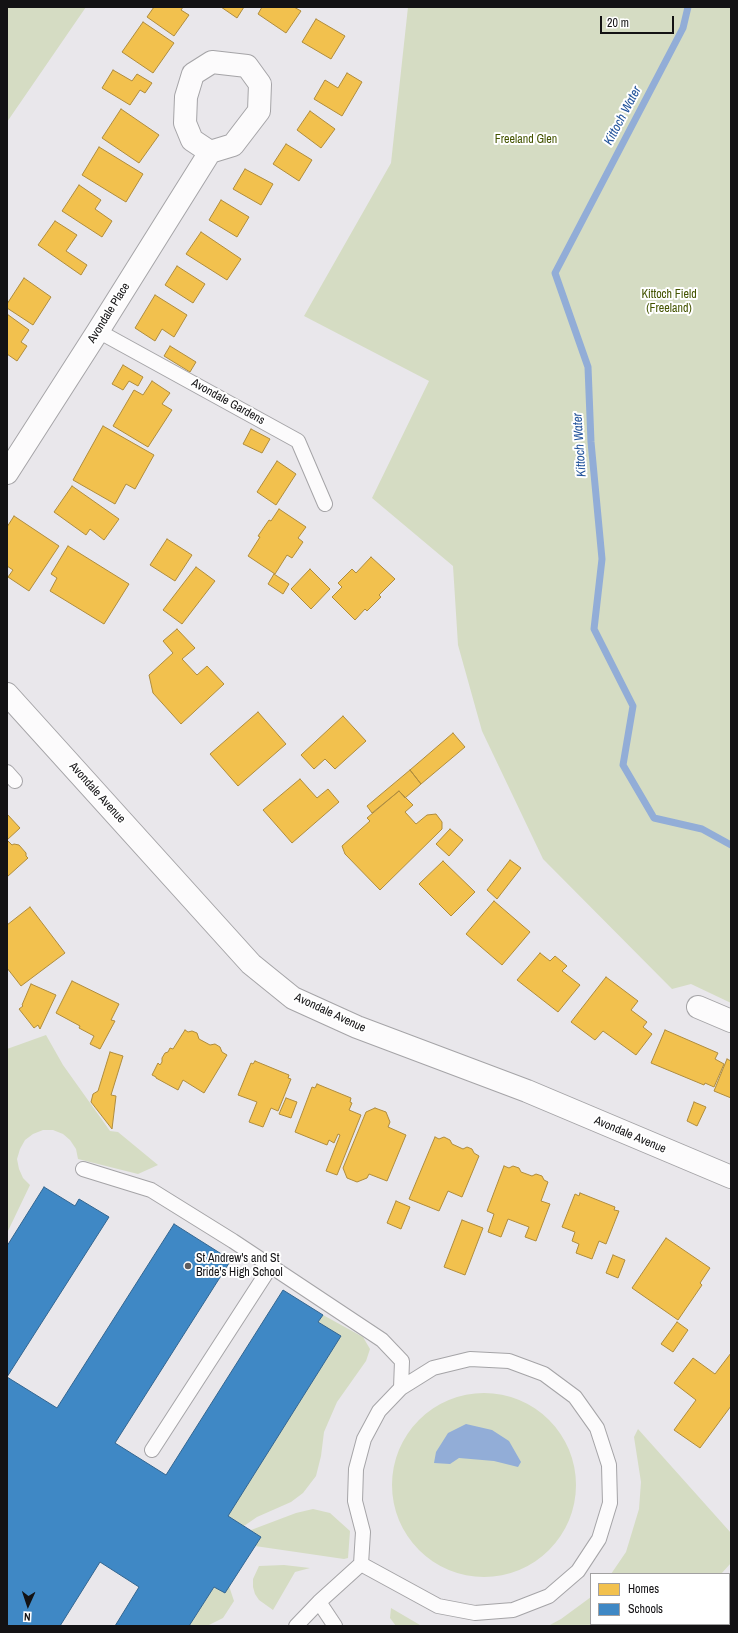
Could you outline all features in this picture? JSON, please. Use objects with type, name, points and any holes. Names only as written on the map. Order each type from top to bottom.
[{"type":"street","name":"Avondale Place","points":[[7,473],[210,152]]},
{"type":"street","name":"Avondale Avenue","points":[[7,694],[251,964],[293,998],[364,1030],[527,1091],[731,1178]]},
{"type":"street","points":[[698,1007],[731,1021]]},
{"type":"lane","name":"Avondale Gardens","points":[[98,331],[298,441],[326,504]]},
{"type":"lane","points":[[83,1169],[151,1190],[271,1266],[382,1340],[402,1361],[400,1388]]},
{"type":"lane","points":[[152,1450],[271,1266]]},
{"type":"lane","points":[[296,1626],[319,1602],[361,1564],[363,1532],[355,1501],[356,1469],[364,1439],[375,1418],[379,1411],[400,1388],[433,1368],[470,1359],[508,1361],[544,1374],[575,1397],[597,1428],[609,1465],[610,1503],[599,1539],[578,1571],[549,1596],[513,1610],[475,1613],[438,1606],[361,1564]]},
{"type":"lane","points":[[319,1602],[335,1626]]},
{"type":"green space","points":[[7,7],[86,7],[7,122]]},
{"type":"green space","name":"Freeland Glen","points":[[408,7],[731,7],[731,1003],[691,984],[672,989],[543,859],[482,731],[458,645],[453,566],[372,498],[429,381],[304,316],[391,163]]},
{"type":"green space","points":[[46,1035],[63,1065],[110,1131],[118,1132],[158,1165],[138,1174],[78,1159],[76,1149],[70,1140],[63,1134],[53,1130],[43,1130],[33,1134],[25,1140],[17,1159],[23,1178],[30,1185],[7,1233],[7,1049]]},
{"type":"green space","points":[[323,1315],[363,1337],[370,1349],[366,1361],[337,1402],[324,1432],[321,1456],[316,1476],[303,1493],[291,1502],[257,1517],[244,1526],[228,1516],[341,1336],[318,1322]]},
{"type":"green space","points":[[475,1393],[493,1393],[519,1400],[535,1408],[549,1420],[561,1434],[569,1450],[576,1476],[576,1494],[569,1520],[561,1536],[549,1550],[535,1562],[511,1573],[493,1577],[475,1577],[457,1573],[433,1562],[419,1550],[407,1536],[396,1512],[392,1494],[392,1476],[396,1458],[407,1434],[419,1420],[433,1408],[457,1397]]},
{"type":"green space","points":[[638,1429],[731,1533],[731,1563],[722,1573],[612,1573],[626,1552],[639,1509],[641,1482],[634,1437]]},
{"type":"green space","points":[[313,1509],[330,1513],[350,1531],[348,1558],[344,1559],[255,1546],[261,1537],[251,1530],[296,1513]]},
{"type":"green space","points":[[284,1565],[310,1568],[295,1572],[273,1610],[259,1600],[255,1594],[253,1579],[259,1566]]},
{"type":"green space","points":[[229,1586],[234,1601],[223,1618],[207,1626],[189,1626],[214,1587],[225,1593]]},
{"type":"green space","points":[[590,1598],[590,1625],[678,1625],[548,1626],[561,1619]]},
{"type":"green space","points":[[391,1608],[423,1626],[396,1626],[390,1618]]},
{"type":"water","points":[[466,1424],[492,1430],[509,1441],[521,1462],[518,1467],[494,1461],[459,1458],[450,1464],[434,1463],[436,1452],[448,1433]]},
{"type":"building: Homes","points":[[154,7],[183,7],[181,10],[189,15],[174,36],[147,17]]},
{"type":"building: Homes","points":[[221,7],[244,7],[237,18]]},
{"type":"building: Homes","points":[[262,7],[294,7],[301,11],[286,33],[258,14]]},
{"type":"building: Homes","points":[[316,19],[345,36],[331,59],[302,42]]},
{"type":"building: Homes","points":[[143,22],[174,43],[153,73],[122,52]]},
{"type":"building: Homes","points":[[113,70],[132,81],[137,74],[152,83],[145,93],[140,90],[130,105],[102,88]]},
{"type":"building: Homes","points":[[347,73],[362,82],[342,116],[314,99],[325,80],[338,88]]},
{"type":"building: Homes","points":[[121,109],[159,135],[139,163],[102,138]]},
{"type":"building: Homes","points":[[310,111],[335,129],[321,148],[297,130]]},
{"type":"building: Homes","points":[[286,144],[312,160],[299,181],[273,164]]},
{"type":"building: Homes","points":[[99,147],[143,174],[126,202],[82,175]]},
{"type":"building: Homes","points":[[245,169],[273,184],[261,205],[233,189]]},
{"type":"building: Homes","points":[[79,185],[101,200],[95,209],[112,221],[102,237],[62,211]]},
{"type":"building: Homes","points":[[221,200],[249,217],[237,237],[209,220]]},
{"type":"building: Homes","points":[[55,221],[77,235],[66,251],[87,265],[81,275],[38,245]]},
{"type":"building: Homes","points":[[201,232],[241,259],[227,280],[186,254]]},
{"type":"building: Homes","points":[[177,266],[205,284],[193,303],[165,285]]},
{"type":"building: Homes","points":[[24,278],[51,297],[33,325],[7,308],[7,304]]},
{"type":"building: Homes","points":[[155,295],[187,315],[174,337],[162,329],[155,341],[135,328]]},
{"type":"building: Homes","points":[[7,314],[29,330],[21,342],[27,346],[17,361],[7,354]]},
{"type":"building: Homes","points":[[170,346],[196,362],[190,372],[164,356]]},
{"type":"building: Homes","points":[[123,365],[143,377],[138,386],[129,381],[123,390],[112,384]]},
{"type":"building: Homes","points":[[152,381],[170,393],[162,404],[172,410],[148,447],[113,426],[134,390],[143,395]]},
{"type":"building: Homes","points":[[103,426],[154,455],[135,489],[126,484],[115,504],[73,480]]},
{"type":"building: Homes","points":[[251,429],[270,439],[262,453],[243,444]]},
{"type":"building: Homes","points":[[277,461],[296,474],[276,505],[257,492]]},
{"type":"building: Homes","points":[[72,486],[119,519],[104,540],[90,529],[86,535],[54,512]]},
{"type":"building: Homes","points":[[279,509],[306,527],[298,538],[303,542],[292,558],[287,555],[275,574],[248,556],[260,537],[258,536]]},
{"type":"building: Homes","points":[[14,516],[59,546],[29,591],[8,577],[13,570],[7,566],[7,527]]},
{"type":"building: Homes","points":[[167,539],[192,555],[175,581],[150,565]]},
{"type":"building: Homes","points":[[68,546],[129,584],[104,624],[50,591],[57,578],[51,574]]},
{"type":"building: Homes","points":[[371,557],[395,579],[379,595],[381,597],[367,611],[365,609],[355,620],[332,597],[342,587],[338,583],[352,569],[356,573]]},
{"type":"building: Homes","points":[[196,567],[215,581],[182,624],[163,610]]},
{"type":"building: Homes","points":[[310,569],[330,589],[311,609],[291,589]]},
{"type":"building: Homes","points":[[274,574],[289,584],[283,594],[268,584]]},
{"type":"building: Homes","points":[[177,629],[195,648],[182,659],[197,675],[207,666],[224,684],[181,724],[153,693],[149,675],[173,653],[163,641]]},
{"type":"building: Homes","points":[[258,712],[286,744],[238,786],[210,754]]},
{"type":"building: Homes","points":[[343,716],[366,741],[335,769],[325,759],[314,769],[301,755]]},
{"type":"building: Homes","points":[[453,733],[465,747],[421,784],[410,770]]},
{"type":"building: Homes","points":[[410,770],[421,784],[405,798],[399,791],[372,813],[367,806]]},
{"type":"building: Homes","points":[[300,779],[317,798],[328,789],[339,802],[292,843],[263,810]]},
{"type":"building: Homes","points":[[399,791],[413,805],[405,812],[416,824],[427,815],[436,814],[442,822],[442,829],[380,890],[345,854],[342,846],[370,821],[367,818]]},
{"type":"building: Homes","points":[[7,814],[20,828],[7,840]]},
{"type":"building: Homes","points":[[450,829],[463,840],[449,856],[436,844]]},
{"type":"building: Homes","points":[[7,840],[12,845],[19,845],[26,853],[28,858],[7,877]]},
{"type":"building: Homes","points":[[510,860],[521,868],[497,899],[487,890]]},
{"type":"building: Homes","points":[[443,861],[475,892],[451,916],[419,884]]},
{"type":"building: Homes","points":[[494,901],[530,932],[502,965],[466,934]]},
{"type":"building: Homes","points":[[30,907],[65,953],[21,986],[7,968],[7,925]]},
{"type":"building: Homes","points":[[540,953],[550,961],[555,956],[567,966],[562,971],[580,985],[558,1012],[517,980]]},
{"type":"building: Homes","points":[[606,977],[638,1001],[631,1010],[647,1022],[643,1027],[652,1034],[636,1055],[603,1031],[595,1040],[571,1022]]},
{"type":"building: Homes","points":[[72,981],[119,1004],[111,1020],[115,1021],[100,1049],[90,1044],[94,1036],[79,1028],[80,1026],[56,1013]]},
{"type":"building: Homes","points":[[31,984],[56,995],[40,1029],[38,1025],[34,1028],[19,1009],[23,1006],[22,1005]]},
{"type":"building: Homes","points":[[185,1030],[188,1032],[192,1031],[197,1033],[199,1039],[210,1045],[215,1044],[227,1055],[204,1093],[183,1080],[178,1090],[152,1075],[158,1063],[160,1065],[162,1062],[162,1058],[165,1053],[168,1052],[170,1048],[173,1049]]},
{"type":"building: Homes","points":[[665,1030],[718,1053],[715,1059],[724,1064],[714,1087],[705,1083],[704,1085],[651,1063]]},
{"type":"building: Homes","points":[[110,1052],[123,1056],[111,1095],[116,1096],[112,1129],[91,1102],[93,1094],[98,1091]]},
{"type":"building: Homes","points":[[727,1059],[731,1061],[731,1098],[714,1091]]},
{"type":"building: Homes","points":[[255,1061],[289,1075],[288,1078],[291,1079],[278,1111],[271,1108],[263,1127],[249,1122],[257,1102],[238,1095],[251,1063],[253,1064]]},
{"type":"building: Homes","points":[[317,1084],[351,1098],[350,1102],[352,1103],[349,1110],[361,1115],[337,1175],[326,1171],[340,1135],[338,1134],[334,1143],[329,1140],[327,1145],[295,1132],[312,1087],[315,1088]]},
{"type":"building: Homes","points":[[286,1098],[297,1102],[291,1118],[279,1114]]},
{"type":"building: Homes","points":[[694,1102],[706,1107],[697,1126],[687,1121]]},
{"type":"building: Homes","points":[[375,1108],[386,1112],[390,1122],[388,1127],[406,1135],[387,1181],[369,1174],[367,1178],[357,1182],[347,1178],[343,1168],[366,1112]]},
{"type":"building: Homes","points":[[435,1137],[439,1139],[444,1137],[450,1140],[452,1144],[463,1149],[467,1147],[472,1149],[474,1153],[479,1156],[462,1197],[448,1191],[439,1211],[409,1199]]},
{"type":"building: Homes","points":[[504,1166],[509,1168],[513,1166],[519,1168],[521,1172],[532,1176],[536,1174],[542,1176],[544,1180],[548,1182],[541,1201],[550,1204],[536,1241],[525,1237],[529,1227],[508,1219],[501,1237],[488,1232],[494,1214],[487,1211]]},
{"type":"building: Homes","points":[[580,1193],[615,1207],[614,1210],[619,1211],[606,1244],[599,1241],[592,1259],[576,1253],[579,1244],[572,1241],[575,1232],[562,1227],[575,1194],[579,1196]]},
{"type":"building: Homes","points":[[396,1201],[410,1207],[401,1229],[387,1223]]},
{"type":"building: Homes","points":[[462,1220],[483,1228],[465,1275],[444,1267]]},
{"type":"building: Homes","points":[[666,1238],[710,1268],[700,1283],[702,1285],[678,1320],[632,1288]]},
{"type":"building: Homes","points":[[613,1255],[625,1260],[618,1278],[606,1273]]},
{"type":"building: Homes","points":[[677,1322],[688,1330],[673,1352],[661,1344]]},
{"type":"building: Homes","points":[[731,1353],[731,1406],[700,1448],[674,1430],[696,1400],[674,1383],[693,1358],[715,1374]]},
{"type":"building: Homes","points":[[731,1583],[731,1624],[730,1623]]},
{"type":"building: Schools","points":[[44,1187],[75,1206],[79,1199],[109,1217],[7,1377],[7,1246]]},
{"type":"building: Schools","points":[[174,1224],[231,1260],[115,1443],[166,1475],[283,1290],[323,1315],[318,1322],[341,1336],[228,1516],[261,1537],[225,1593],[214,1587],[189,1626],[115,1626],[139,1587],[100,1562],[60,1626],[7,1626],[7,1377],[57,1408]]},
{"type":"waterway","name":"Kittoch Water","points":[[688,7],[683,28],[555,273],[588,367],[591,442],[602,559],[594,629],[633,706],[623,765],[654,818],[702,829],[731,845]]},
{"type":"place","name":"St Andrew's and St Bride's High School","points":[[188,1266]]},
{"type":"park label","name":"Kittoch Field (Freeland)","points":[[669,302]]}]
